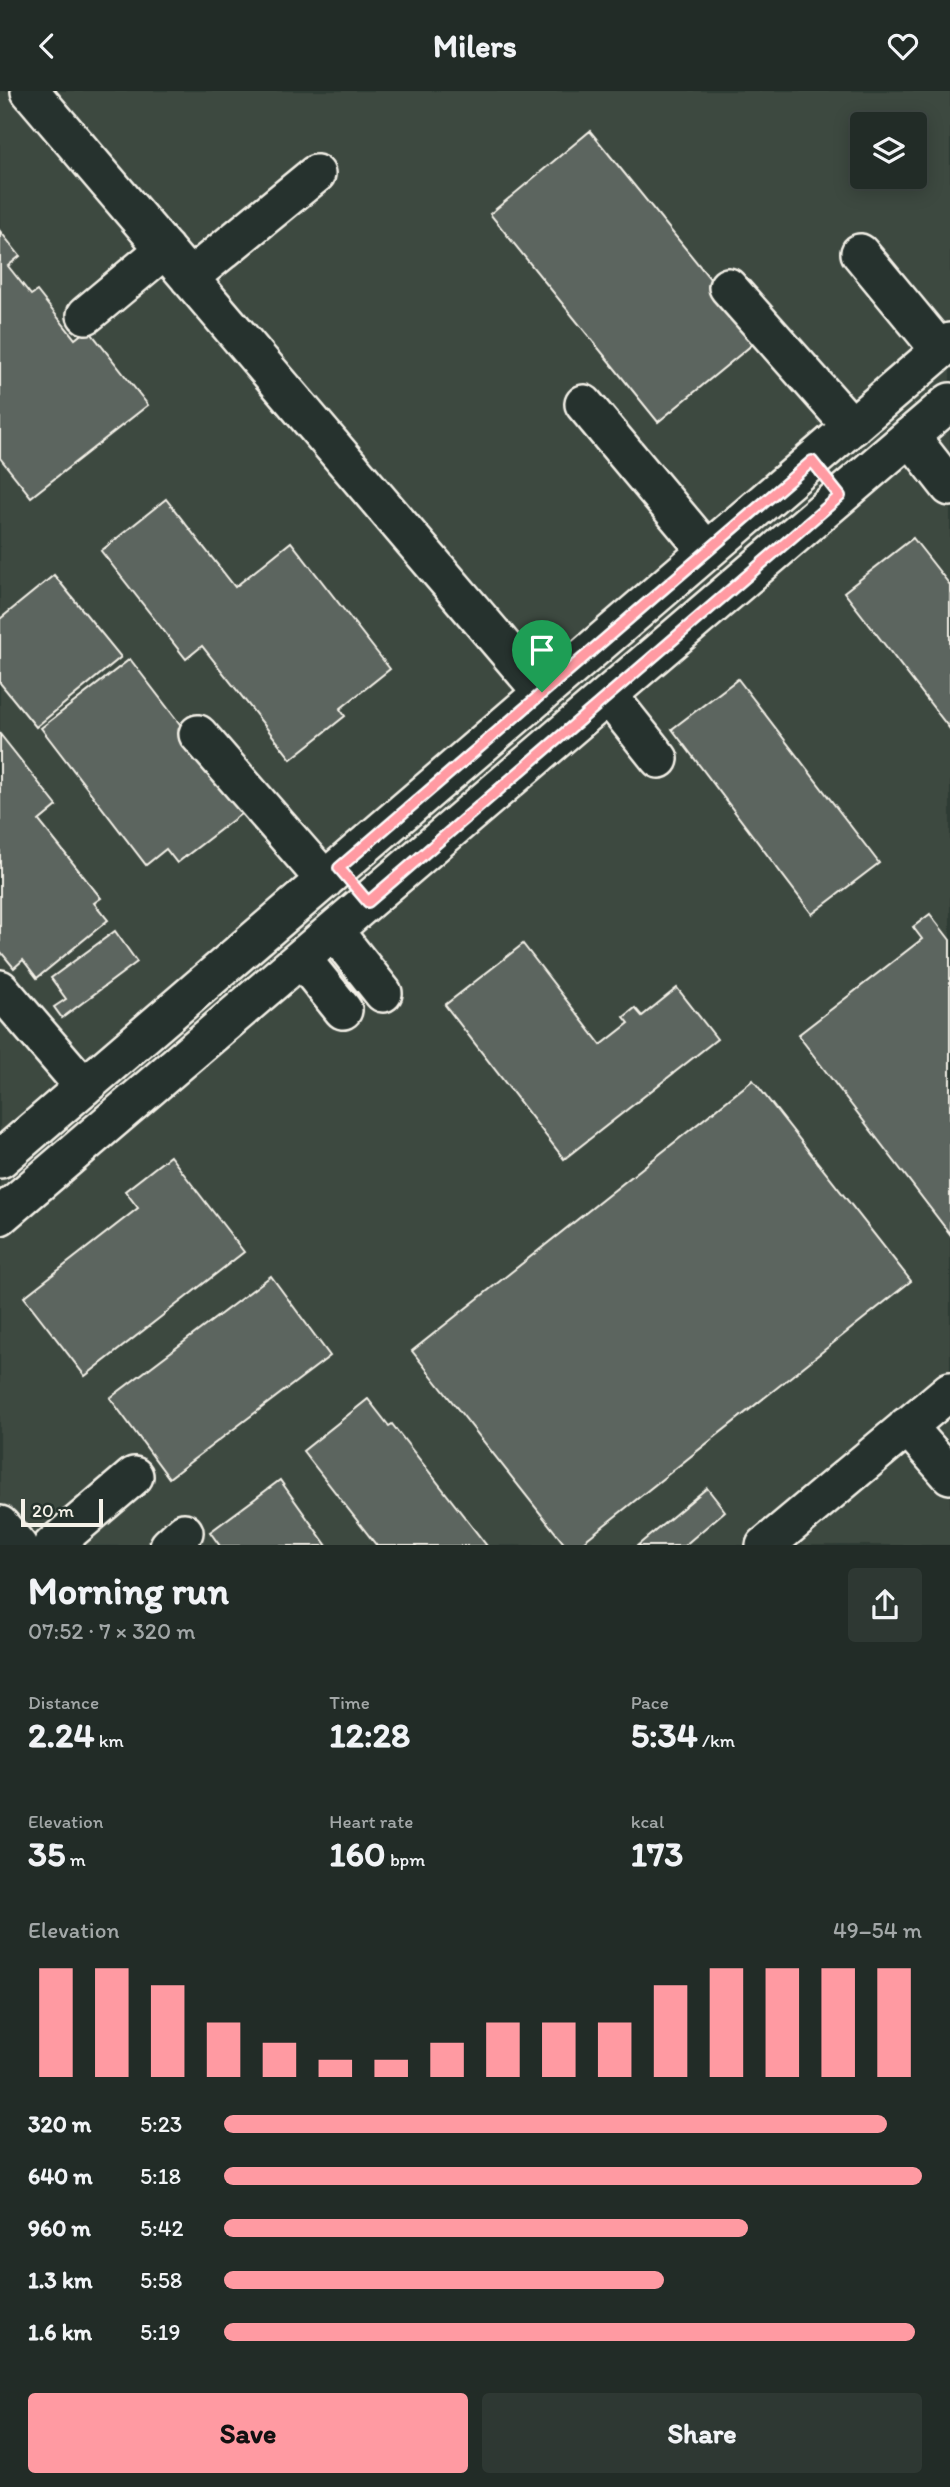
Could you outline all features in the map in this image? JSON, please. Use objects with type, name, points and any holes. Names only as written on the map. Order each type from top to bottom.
[{"type":"lane","points":[[30,91],[542,692]]},
{"type":"lane","points":[[190,278],[316,174]]},
{"type":"lane","points":[[86,315],[165,249]]},
{"type":"lane","points":[[0,1159],[945,346],[860,253]]},
{"type":"lane","points":[[728,287],[852,427]]},
{"type":"lane","points":[[0,1216],[950,402]]},
{"type":"lane","points":[[584,404],[707,551]]},
{"type":"lane","points":[[910,436],[950,487]]},
{"type":"lane","points":[[812,461],[840,496]]},
{"type":"lane","points":[[608,695],[659,759]]},
{"type":"lane","points":[[198,734],[332,874],[368,902]]},
{"type":"lane","points":[[334,931],[383,993]]},
{"type":"lane","points":[[302,959],[343,1010]]},
{"type":"lane","points":[[0,989],[84,1087]]},
{"type":"lane","points":[[765,1545],[950,1391]]},
{"type":"lane","points":[[907,1426],[950,1475]]},
{"type":"lane","points":[[52,1545],[135,1476]]},
{"type":"lane","points":[[0,1525],[18,1545]]},
{"type":"shaded area","points":[[0,91],[950,91],[950,1545],[0,1545]]},
{"type":"building","points":[[590,131],[759,339],[658,422],[490,214]]},
{"type":"building","points":[[0,231],[20,256],[8,266],[31,295],[37,291],[75,339],[88,329],[148,405],[31,497],[0,458]]},
{"type":"building","points":[[166,499],[235,587],[291,542],[390,669],[340,709],[345,716],[291,759],[202,646],[186,659],[101,551]]},
{"type":"building","points":[[913,538],[950,585],[950,729],[844,592]]},
{"type":"building","points":[[54,575],[121,657],[36,727],[0,683],[0,619]]},
{"type":"building","points":[[130,659],[246,810],[177,863],[166,849],[146,865],[41,728]]},
{"type":"building","points":[[738,679],[879,863],[812,914],[672,729]]},
{"type":"building","points":[[0,734],[57,806],[39,821],[101,898],[94,903],[108,920],[37,978],[23,960],[14,968],[0,951]]},
{"type":"building","points":[[930,914],[950,940],[950,1234],[798,1035],[922,939],[913,927]]},
{"type":"building","points":[[115,931],[137,962],[62,1018],[54,1007],[66,999],[51,978]]},
{"type":"building","points":[[523,944],[601,1045],[629,1023],[624,1017],[635,1008],[642,1016],[677,988],[717,1039],[564,1159],[445,1005]]},
{"type":"building","points":[[753,1080],[911,1281],[579,1545],[565,1545],[412,1351]]},
{"type":"building","points":[[170,1156],[244,1252],[85,1376],[24,1297],[138,1208],[125,1191]]},
{"type":"building","points":[[271,1276],[330,1356],[169,1478],[110,1398]]},
{"type":"building","points":[[368,1399],[389,1426],[392,1424],[486,1545],[376,1545],[303,1451]]},
{"type":"building","points":[[280,1480],[326,1545],[219,1545],[210,1532]]},
{"type":"building","points":[[707,1488],[725,1511],[685,1545],[638,1545]]},
{"type":"route","points":[[812,461],[840,496],[368,902],[339,868],[542,692],[812,461]]}]
